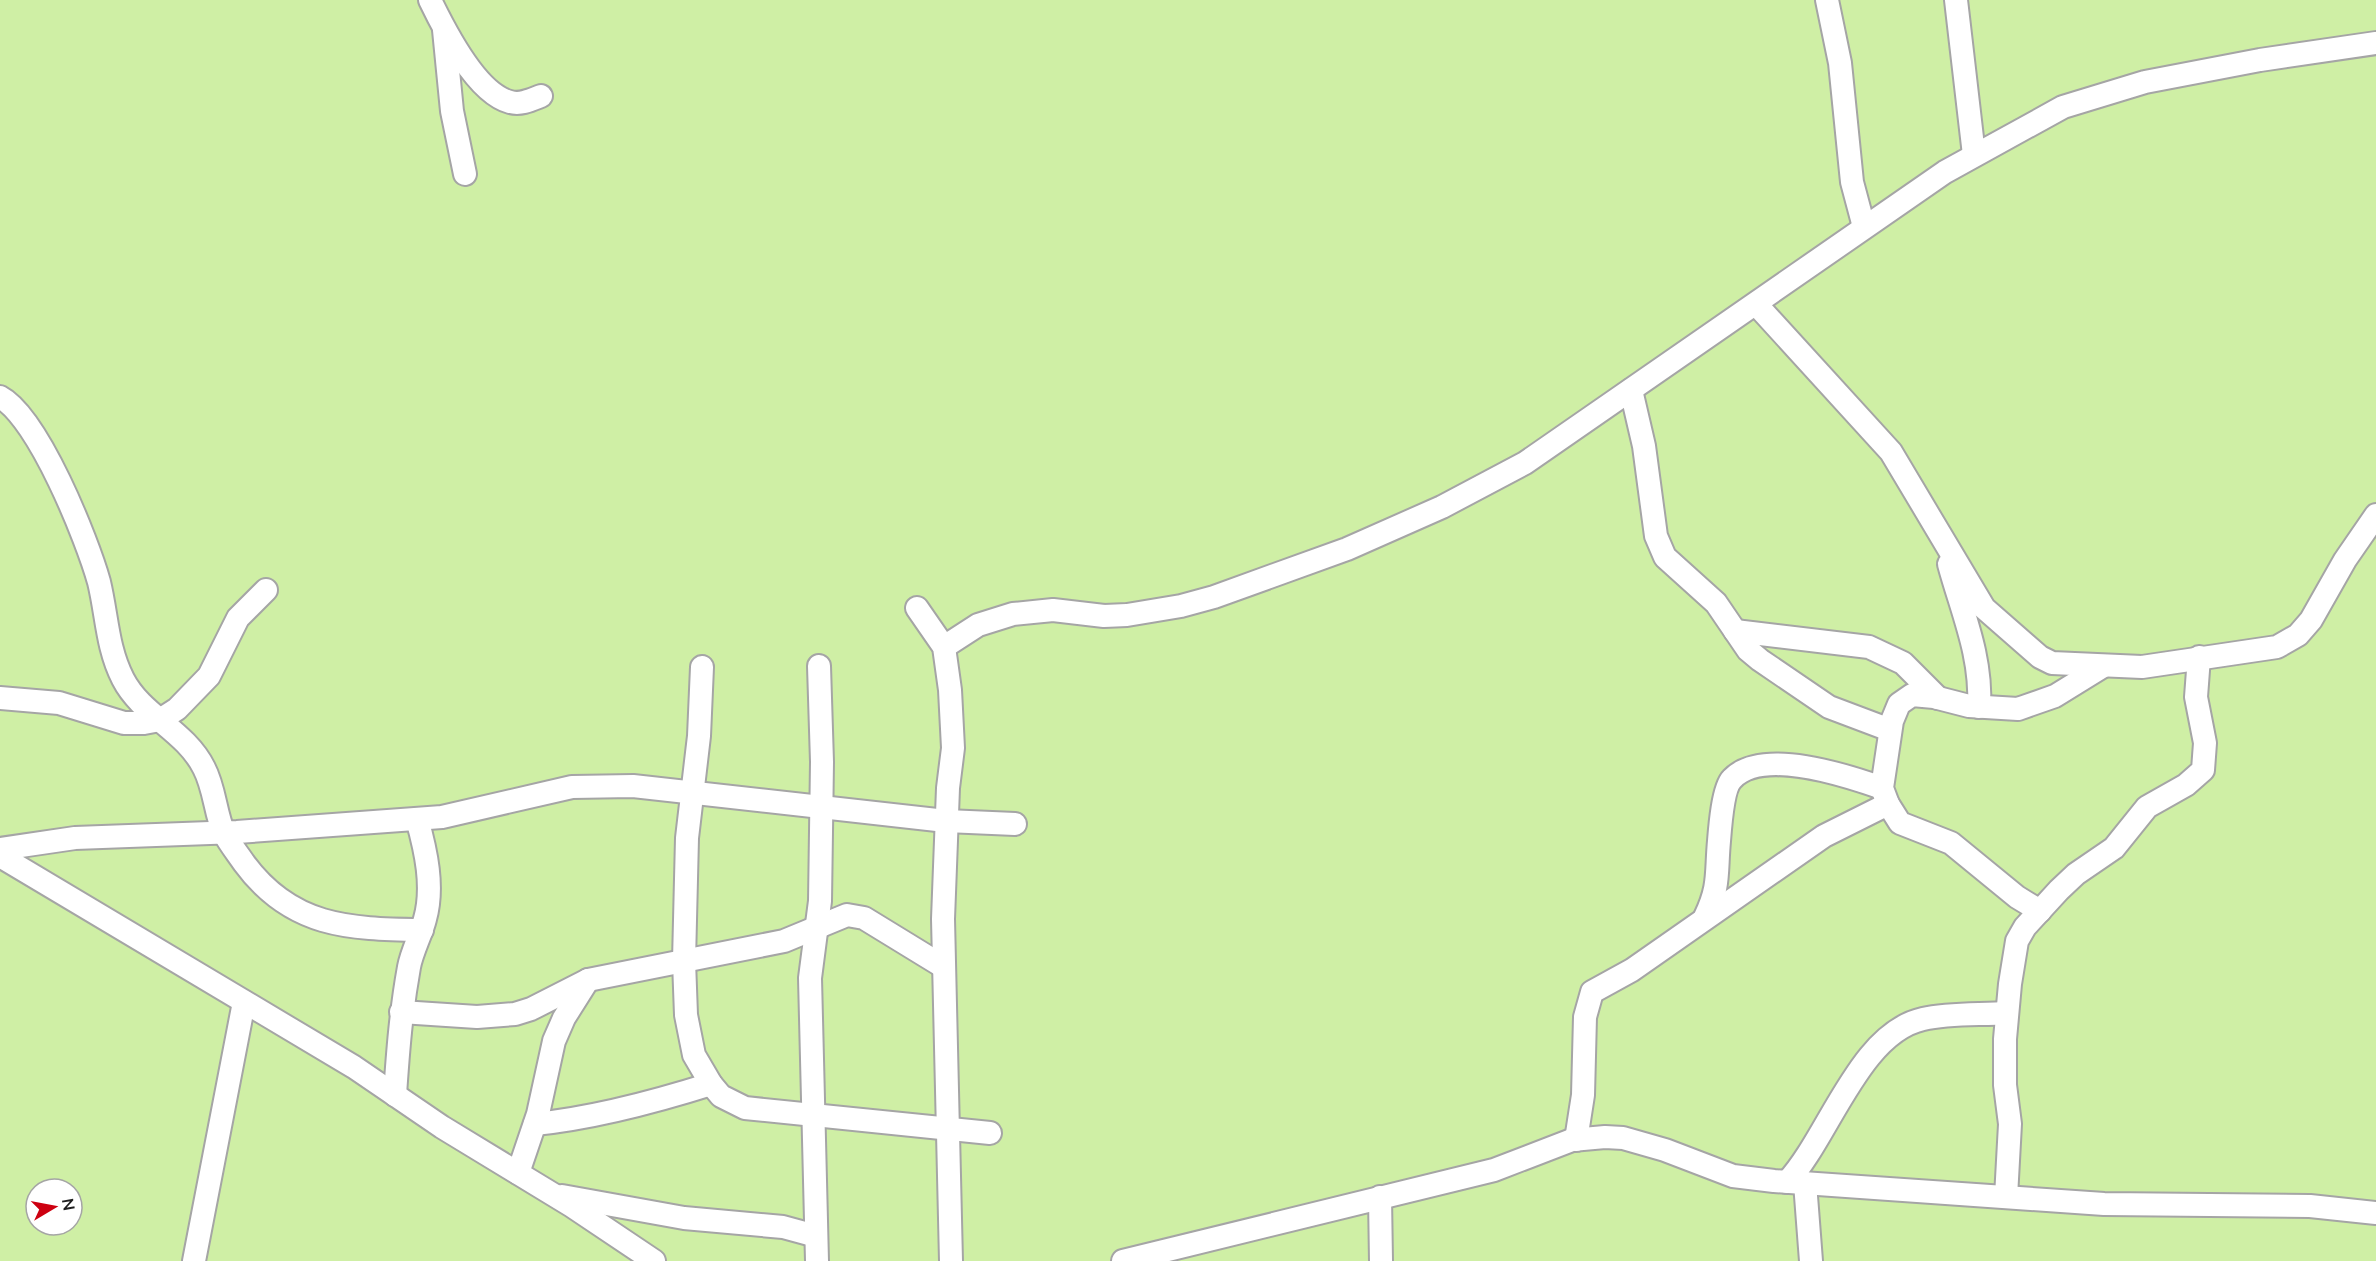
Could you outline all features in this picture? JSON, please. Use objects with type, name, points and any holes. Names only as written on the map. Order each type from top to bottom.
[{"type":"street","points":[[430,0],[444,29],[477,77],[496,95],[516,103],[541,96]]},
{"type":"street","points":[[1827,0],[1840,63],[1852,182],[1863,227]]},
{"type":"street","points":[[1956,0],[1974,155]]},
{"type":"street","points":[[444,29],[454,128],[465,174]]},
{"type":"street","points":[[944,647],[978,625],[1013,614],[1053,610],[1104,616],[1151,613],[1214,597],[1288,572],[1389,531],[1490,483],[1525,463],[1756,304],[1863,227],[1974,155],[2063,107],[2099,94],[2145,82],[2260,60],[2376,43]]},
{"type":"street","points":[[1756,304],[1891,452],[1984,608],[2040,657],[2063,665],[2102,667],[2171,664],[2199,657],[2260,651],[2277,647],[2298,635],[2322,605],[2345,560],[2376,515]]},
{"type":"street","points":[[1630,390],[1644,446],[1660,546],[1665,556],[1716,603],[1735,631],[1760,660],[1829,707],[1890,730]]},
{"type":"street","points":[[0,397],[20,413],[31,429],[64,495],[99,583],[111,649],[123,678],[133,696],[184,739],[204,767],[218,804],[224,832],[258,882],[278,900],[297,910],[346,926],[422,930]]},
{"type":"street","points":[[1940,534],[1977,662],[1980,680],[1978,707]]},
{"type":"street","points":[[0,698],[59,703],[124,723],[160,720],[177,709],[208,676],[238,618],[266,590]]},
{"type":"street","points":[[917,608],[944,647],[950,690],[953,748],[946,821],[944,967],[951,1261]]},
{"type":"street","points":[[1735,631],[1869,647],[1903,663],[1938,698]]},
{"type":"street","points":[[2006,1197],[2010,1154],[2005,1085],[2007,1013],[2018,941],[2025,927],[2040,911],[2076,874],[2114,848],[2147,807],[2186,785],[2203,770],[2206,756],[2205,743],[2196,697],[2199,657]]},
{"type":"street","points":[[817,1261],[812,1154],[815,1115],[810,978],[817,926],[821,806],[819,666]]},
{"type":"street","points":[[702,667],[693,792],[687,838],[684,961],[690,1038],[694,1055],[711,1084],[721,1096],[745,1108],[990,1133]]},
{"type":"street","points":[[2040,911],[2017,897],[1951,843],[1900,823],[1885,796],[1890,730],[1894,712],[1904,699],[1916,695],[1997,710],[2033,705],[2055,696],[2102,667]]},
{"type":"street","points":[[1705,917],[1718,884],[1718,850],[1726,794],[1730,782],[1737,775],[1764,766],[1787,765],[1818,769],[1885,796]]},
{"type":"street","points":[[0,849],[75,838],[224,832],[417,819],[506,804],[572,788],[633,786],[946,821],[1015,824]]},
{"type":"street","points":[[1576,1140],[1583,1095],[1585,1017],[1588,997],[1595,989],[1632,970],[1705,917],[1885,796]]},
{"type":"street","points":[[395,1095],[401,1012],[410,964],[422,930],[429,896],[427,866],[417,819]]},
{"type":"street","points":[[0,856],[354,1067],[654,1261]]},
{"type":"street","points":[[401,1012],[477,1017],[515,1014],[531,1010],[588,980],[784,941],[847,915],[864,918],[944,967]]},
{"type":"street","points":[[518,1173],[536,1124],[554,1041],[564,1018],[588,980]]},
{"type":"street","points":[[194,1261],[244,1002]]},
{"type":"street","points":[[1811,1261],[1796,1183],[1856,1074],[1891,1035],[1923,1019],[2007,1013]]},
{"type":"street","points":[[536,1124],[564,1121],[627,1107],[711,1084]]},
{"type":"street","points":[[1123,1261],[1503,1167],[1547,1148],[1576,1140],[1605,1137],[1623,1138],[1657,1147],[1733,1176],[1796,1183],[2104,1204],[2310,1206],[2376,1213]]},
{"type":"street","points":[[555,1195],[684,1218],[783,1227],[816,1236]]},
{"type":"street","points":[[1380,1197],[1381,1261]]},
{"type":"green space","points":[[0,0],[2376,0],[2376,1261],[0,1261]]}]
